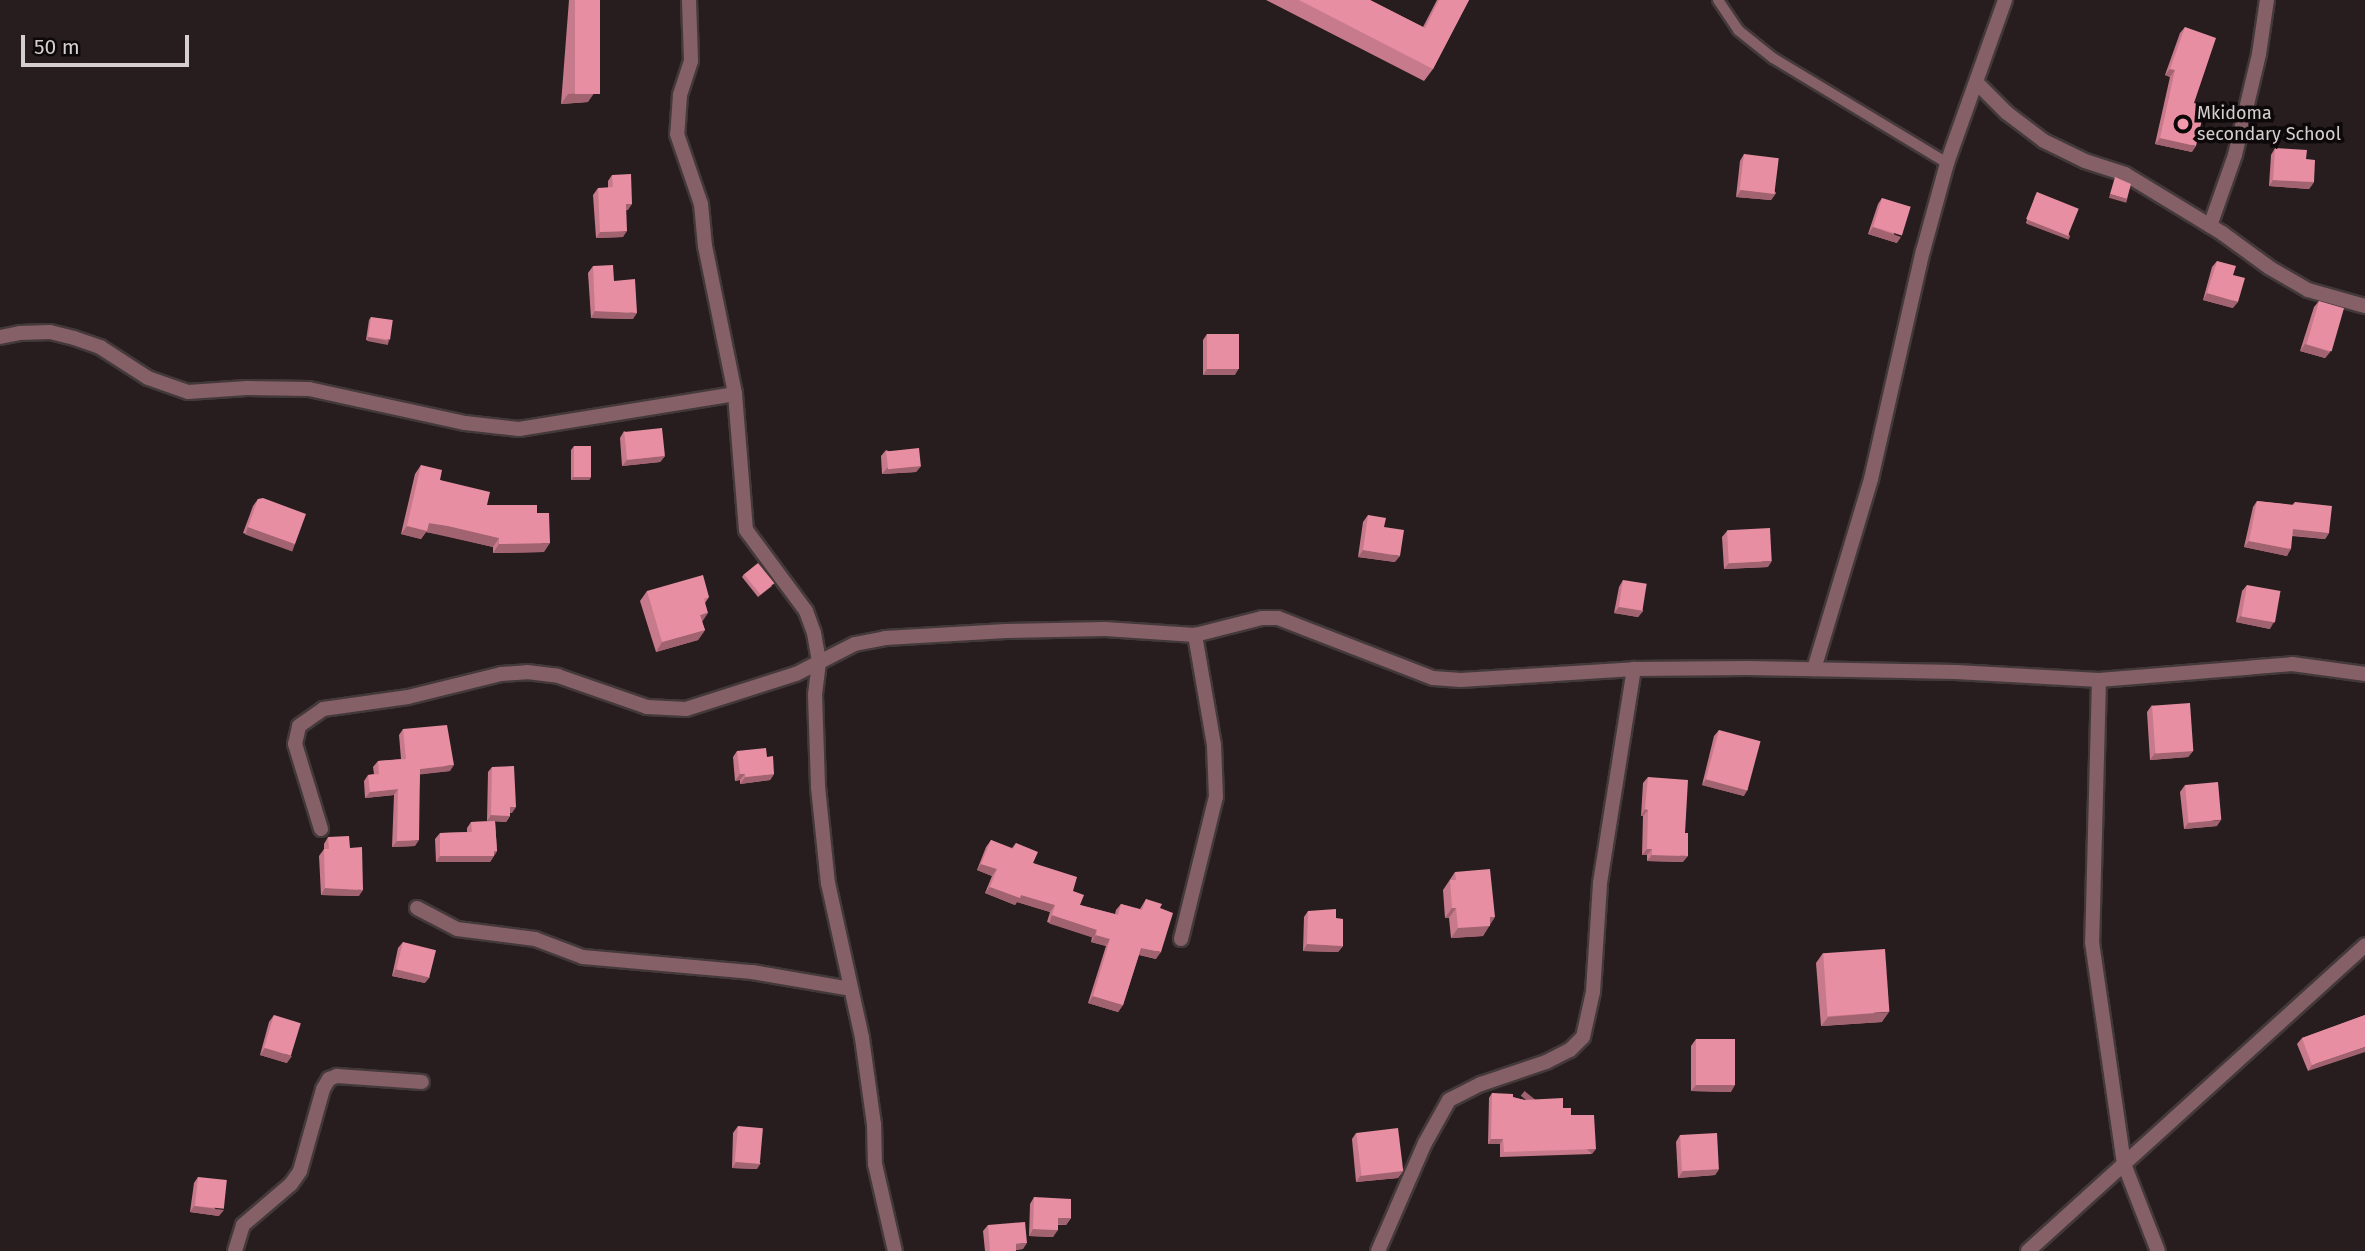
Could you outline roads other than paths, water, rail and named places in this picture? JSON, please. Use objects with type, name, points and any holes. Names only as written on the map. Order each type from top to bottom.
[{"type":"street","points":[[689,0],[691,61],[680,95],[677,134],[702,204],[705,246],[735,394],[746,530],[806,611],[814,633],[818,662],[815,695],[818,788],[828,883],[869,1078],[875,1164],[895,1251]]},
{"type":"street","points":[[1814,669],[1871,479],[1920,263],[1947,163],[2005,0]]},
{"type":"street","points":[[2210,226],[2235,155],[2259,54],[2267,0]]},
{"type":"street","points":[[1977,83],[2007,113],[2045,141],[2085,161],[2125,174],[2308,290],[2365,306]]},
{"type":"street","points":[[0,337],[20,332],[50,332],[74,338],[100,347],[159,383],[188,392],[247,388],[309,389],[465,423],[520,429],[735,394]]},
{"type":"street","points":[[321,829],[295,744],[299,726],[323,709],[408,697],[469,681],[527,672],[558,676],[647,707],[686,709],[796,674],[855,644],[885,638],[1105,629],[1195,635],[1262,618],[1278,618],[1433,678],[1498,680],[1634,669],[1814,669],[1956,672],[2099,681],[2292,664],[2365,674]]},
{"type":"street","points":[[1181,939],[1216,797],[1214,745],[1195,635]]},
{"type":"street","points":[[1378,1251],[1425,1143],[1448,1100],[1481,1084],[1546,1062],[1570,1050],[1583,1037],[1593,992],[1600,883],[1634,669]]},
{"type":"street","points":[[2099,681],[2092,942],[2124,1164],[2158,1251]]},
{"type":"street","points":[[417,908],[457,929],[536,939],[583,957],[752,972],[851,989]]},
{"type":"street","points":[[2028,1251],[2365,945]]},
{"type":"street","points":[[235,1251],[243,1225],[292,1184],[300,1171],[323,1089],[329,1079],[337,1076],[422,1082]]},
{"type":"lane","points":[[1718,0],[1738,30],[1773,58],[1947,163]]},
{"type":"place","name":"Mkidoma secondary School","points":[[2183,124]]}]
